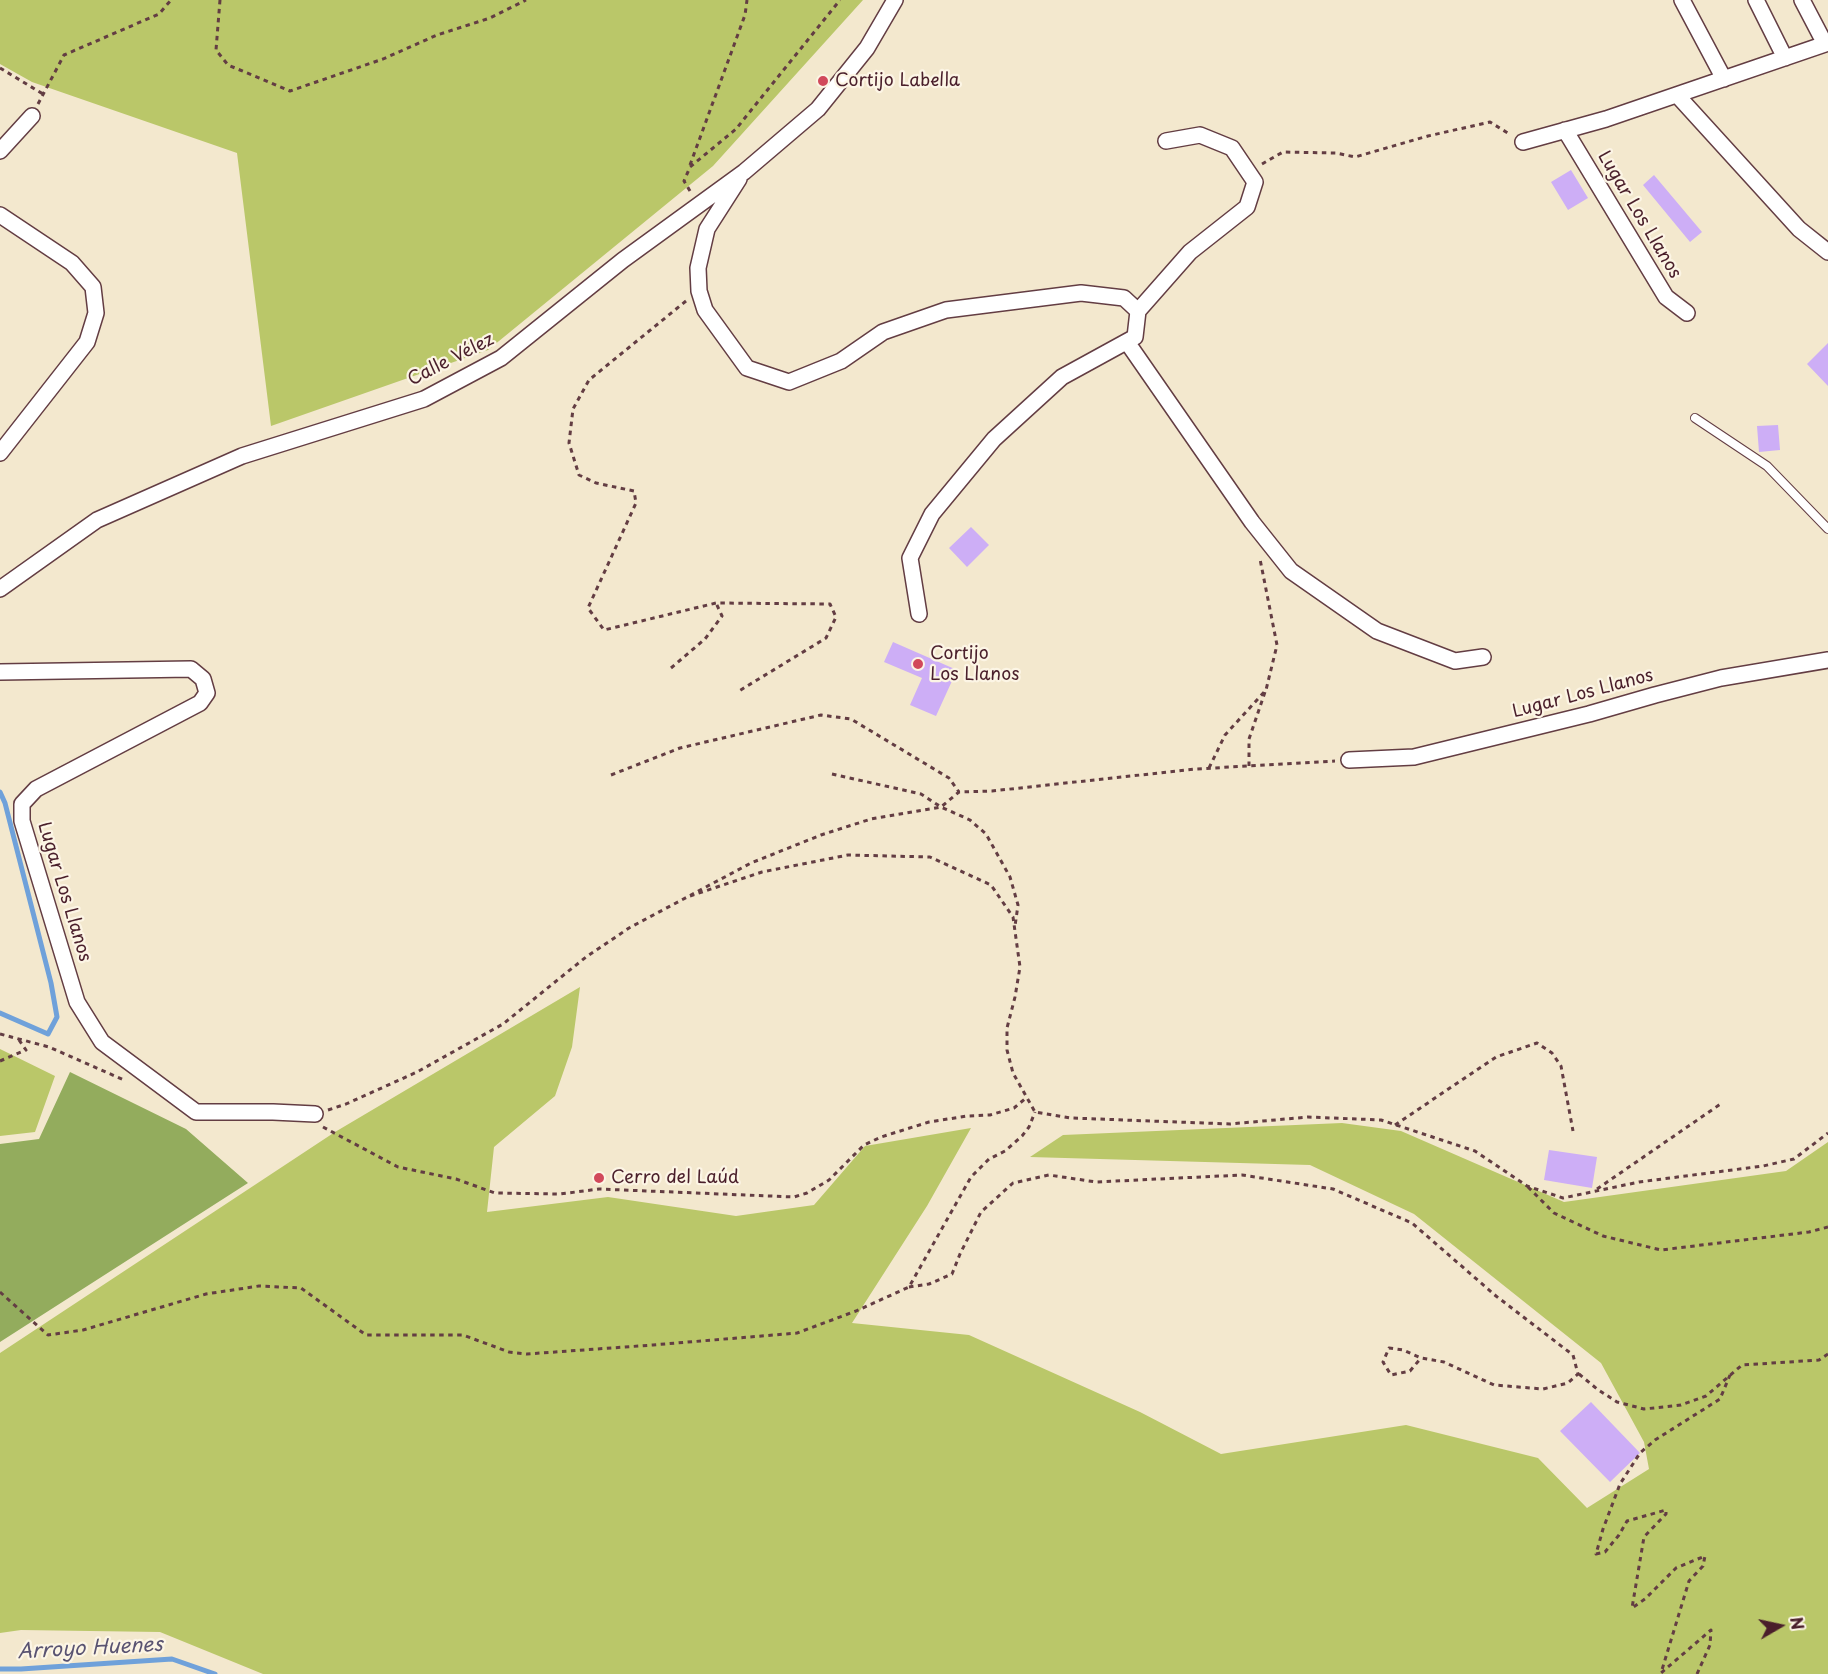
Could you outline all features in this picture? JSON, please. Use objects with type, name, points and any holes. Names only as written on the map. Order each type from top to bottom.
[{"type":"street","name":"Calle Vélez","points":[[0,589],[97,520],[242,456],[424,399],[501,358],[623,260],[744,172],[818,109],[867,48],[895,0]]},
{"type":"street","points":[[1682,0],[1724,79]]},
{"type":"street","points":[[1756,0],[1785,58]]},
{"type":"street","points":[[1523,142],[1606,119],[1827,44],[1802,0]]},
{"type":"street","points":[[1677,95],[1799,229],[1828,252]]},
{"type":"street","points":[[0,151],[32,116]]},
{"type":"street","name":"Lugar Los Llanos","points":[[1565,130],[1666,297],[1687,313]]},
{"type":"street","points":[[919,614],[910,558],[932,514],[994,439],[1062,377],[1136,337],[1138,311],[1190,252],[1248,207],[1255,182],[1232,148],[1200,135],[1166,141]]},
{"type":"street","points":[[744,172],[707,229],[698,268],[699,291],[705,310],[747,368],[789,382],[841,361],[883,332],[946,310],[1081,293],[1124,298],[1138,311]]},
{"type":"street","points":[[0,215],[72,263],[93,287],[96,313],[87,342],[0,453]]},
{"type":"street","points":[[1127,342],[1252,522],[1291,571],[1377,631],[1455,661],[1483,657]]},
{"type":"street","name":"Lugar Los Llanos","points":[[1348,760],[1414,757],[1589,714],[1721,678],[1828,660]]},
{"type":"street","name":"Lugar Los Llanos","points":[[0,672],[190,669],[203,679],[207,693],[200,703],[36,789],[22,804],[22,821],[77,1002],[102,1041],[196,1112],[315,1114]]},
{"type":"lane","points":[[1695,418],[1767,466],[1828,529]]},
{"type":"path","points":[[32,116],[64,55],[159,14],[171,0]]},
{"type":"path","points":[[220,0],[216,50],[228,65],[290,91],[383,59],[437,35],[490,18],[526,0]]},
{"type":"path","points":[[699,205],[684,181],[745,15],[747,0]]},
{"type":"path","points":[[690,167],[736,129],[840,0]]},
{"type":"path","points":[[0,68],[43,94]]},
{"type":"path","points":[[1255,182],[1257,168],[1283,152],[1336,153],[1355,157],[1428,136],[1491,122],[1523,142]]},
{"type":"path","points":[[699,291],[589,380],[573,409],[569,443],[579,475],[596,483],[634,491],[636,503],[588,608],[604,630],[716,603],[830,604],[836,617],[826,638],[739,691]]},
{"type":"path","points":[[1249,766],[1249,739],[1266,690],[1277,645],[1259,555]]},
{"type":"path","points":[[671,668],[705,639],[722,616],[716,603]]},
{"type":"path","points":[[1209,768],[1225,735],[1266,690]]},
{"type":"path","points":[[611,775],[680,748],[821,715],[851,719],[949,778],[959,792]]},
{"type":"path","points":[[1026,1098],[1014,1108],[990,1114],[929,1122],[864,1144],[829,1180],[807,1194],[794,1197],[599,1189],[560,1194],[495,1192],[456,1179],[398,1167],[318,1125],[315,1114],[346,1104],[417,1072],[503,1024],[586,957],[629,928],[751,862],[821,834],[871,819],[941,807],[959,792],[992,791],[1209,768],[1348,760]]},
{"type":"path","points":[[832,774],[921,794],[941,807],[970,820],[986,834],[1010,877],[1018,905],[1015,931]]},
{"type":"path","points":[[680,899],[762,872],[848,855],[930,857],[992,885],[1013,917],[1020,966],[1007,1028],[1006,1050],[1012,1073],[1035,1112],[1071,1118],[1230,1124],[1308,1117],[1382,1120],[1475,1151],[1527,1186],[1554,1213],[1603,1236],[1661,1250],[1809,1232],[1828,1227]]},
{"type":"path","points":[[0,1034],[49,1047],[133,1084]]},
{"type":"path","points":[[0,1061],[26,1050],[18,1039]]},
{"type":"path","points":[[1395,1125],[1496,1057],[1537,1043],[1552,1053],[1561,1066],[1574,1131]]},
{"type":"path","points":[[1594,1191],[1722,1103]]},
{"type":"path","points":[[909,1287],[971,1177],[989,1160],[1005,1151],[1022,1136],[1029,1127],[1035,1112]]},
{"type":"path","points":[[1527,1186],[1563,1198],[1639,1182],[1763,1166],[1794,1159],[1828,1133]]},
{"type":"path","points":[[0,1292],[48,1335],[83,1330],[206,1294],[259,1286],[301,1288],[366,1335],[463,1335],[509,1352],[527,1354],[797,1332],[856,1311],[909,1287],[930,1284],[952,1274],[981,1212],[1013,1183],[1049,1175],[1096,1182],[1242,1175],[1333,1189],[1412,1223],[1496,1296],[1573,1355],[1578,1374],[1617,1402],[1644,1409],[1681,1406],[1706,1396],[1742,1365],[1819,1360],[1828,1354]]},
{"type":"path","points":[[1420,1358],[1410,1371],[1391,1375],[1383,1362],[1389,1348],[1403,1350],[1420,1358],[1444,1362],[1494,1385],[1543,1389],[1568,1383],[1578,1374]]},
{"type":"path","points":[[1697,1674],[1710,1645],[1711,1630],[1662,1673],[1689,1581],[1703,1566],[1705,1556],[1676,1568],[1645,1599],[1632,1608],[1644,1537],[1666,1515],[1666,1510],[1627,1521],[1605,1552],[1596,1554],[1620,1484],[1640,1453],[1655,1440],[1720,1399],[1730,1375]]},
{"type":"green space","points":[[0,0],[863,0],[713,166],[488,350],[271,426],[237,153],[32,82],[0,64]]},
{"type":"green space","points":[[580,987],[572,1047],[555,1096],[494,1147],[487,1212],[608,1197],[736,1216],[814,1205],[865,1146],[971,1128],[927,1206],[852,1323],[969,1335],[1140,1412],[1221,1454],[1406,1425],[1538,1458],[1587,1508],[1649,1469],[1644,1442],[1601,1363],[1414,1214],[1310,1165],[1030,1157],[1063,1135],[1342,1123],[1401,1131],[1564,1202],[1786,1171],[1828,1142],[1828,1674],[263,1674],[160,1632],[21,1630],[0,1633],[0,1353],[335,1132]]},
{"type":"green space","points":[[0,1049],[55,1076],[35,1132],[0,1136]]},
{"type":"green space","points":[[70,1072],[186,1129],[248,1183],[0,1342],[0,1144],[39,1139]]},
{"type":"building","points":[[1571,170],[1588,198],[1568,210],[1551,182]]},
{"type":"building","points":[[1654,175],[1702,232],[1690,242],[1643,185]]},
{"type":"building","points":[[1828,343],[1828,386],[1807,364]]},
{"type":"building","points":[[1778,425],[1780,450],[1759,452],[1757,426]]},
{"type":"building","points":[[971,527],[989,545],[967,567],[949,548]]},
{"type":"building","points":[[893,642],[957,670],[936,716],[910,705],[922,678],[884,662]]},
{"type":"building","points":[[1549,1150],[1597,1157],[1592,1188],[1544,1180]]},
{"type":"building","points":[[1591,1402],[1640,1453],[1610,1482],[1560,1431]]},
{"type":"waterway","points":[[0,792],[5,803],[51,983],[57,1017],[48,1034],[0,1013]]},
{"type":"waterway","name":"Arroyo Huenes","points":[[0,1669],[172,1659],[215,1674]]},
{"type":"place","name":"Cortijo Labella","points":[[823,81]]},
{"type":"place","name":"Cortijo Los Llanos","points":[[918,664]]},
{"type":"place","name":"Cerro del Laúd","points":[[599,1178]]}]
